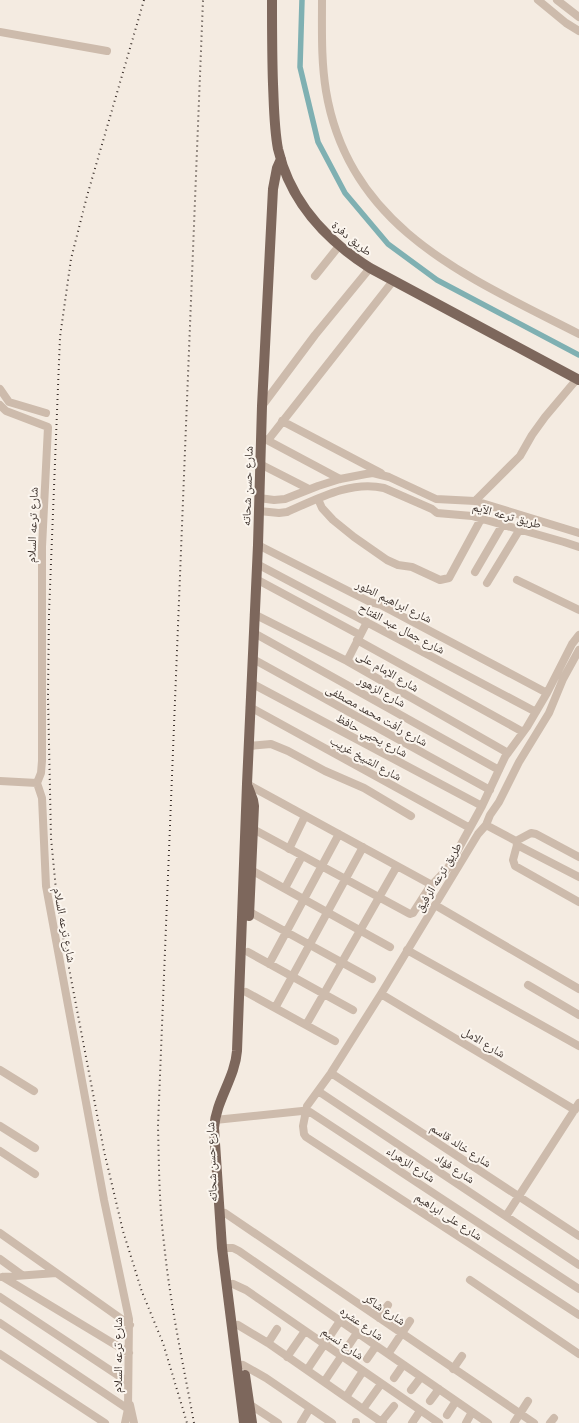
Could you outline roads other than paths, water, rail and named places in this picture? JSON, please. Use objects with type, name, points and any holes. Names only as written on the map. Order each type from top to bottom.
[{"type":"main road","name":"طريق دفرة","points":[[272,0],[274,115],[277,140],[281,159],[289,180],[300,201],[316,224],[339,246],[370,268],[578,380]]},
{"type":"main road","name":"شارع حسن شحاته","points":[[252,1423],[246,1405],[225,1248],[217,1110],[237,1056],[260,464],[264,439],[262,406],[273,190],[277,168],[281,159]]},
{"type":"main road","points":[[273,190],[280,183],[289,180]]},
{"type":"main road","name":"شارع حسن شحاته","points":[[218,1120],[241,1062],[250,912],[254,800],[247,784]]},
{"type":"main road","name":"شارع حسن شحاته","points":[[220,1181],[225,1212],[225,1248],[233,1284],[244,1365],[246,1405],[244,1423]]},
{"type":"street","points":[[322,0],[322,57],[326,93],[346,155],[362,184],[376,202],[406,233],[441,259],[501,294],[579,334]]},
{"type":"street","points":[[538,0],[579,31]]},
{"type":"street","points":[[557,0],[579,17]]},
{"type":"street","points":[[0,32],[107,50]]},
{"type":"street","points":[[315,276],[339,246]]},
{"type":"street","points":[[262,406],[315,335],[370,268]]},
{"type":"street","points":[[340,479],[264,439],[282,422],[393,281]]},
{"type":"street","points":[[474,501],[520,456],[532,434],[578,380]]},
{"type":"street","points":[[0,389],[9,402],[46,413]]},
{"type":"street","name":"شارع ترعه السلام","points":[[0,405],[6,411],[48,427],[42,547],[42,761],[41,773],[37,783],[42,798],[46,886],[104,1200],[130,1325],[128,1409],[124,1423]]},
{"type":"street","points":[[282,422],[389,477]]},
{"type":"street","points":[[260,464],[309,489]]},
{"type":"street","name":"طريق ترعه الآيم","points":[[259,498],[285,499],[340,479],[366,474],[380,474],[436,499],[474,501],[579,533]]},
{"type":"street","name":"طريق ترعه الآيم","points":[[259,511],[287,512],[341,490],[363,486],[378,486],[432,509],[437,513],[481,518],[579,547]]},
{"type":"street","points":[[318,499],[322,508],[333,520],[387,560],[398,565],[412,567],[440,580],[449,578],[481,518]]},
{"type":"street","points":[[475,572],[502,524]]},
{"type":"street","points":[[487,583],[520,529]]},
{"type":"street","name":"شارع ابراهيم الطور","points":[[258,545],[370,602],[381,604],[547,693]]},
{"type":"street","name":"شارع جمال عبد الفتاح","points":[[257,564],[536,712]]},
{"type":"street","points":[[256,579],[524,732]]},
{"type":"street","points":[[517,580],[579,610]]},
{"type":"street","name":"شارع الإمام على","points":[[254,614],[347,661],[508,753]]},
{"type":"street","points":[[347,661],[366,622]]},
{"type":"street","name":"شارع الزهور","points":[[254,633],[499,770]]},
{"type":"street","name":"طريق ترعه الرفيق","points":[[379,897],[410,914],[414,912],[432,885],[445,871],[482,806],[508,753],[524,732],[547,693],[572,644],[579,635]]},
{"type":"street","name":"طريق ترعه الرفيق","points":[[306,1111],[381,994],[478,834],[486,825],[519,762],[549,713],[563,679],[579,650]]},
{"type":"street","name":"شارع رأفت محمد مصطفى","points":[[253,658],[490,790]]},
{"type":"street","name":"شارع يحيي حافظ","points":[[251,683],[482,806]]},
{"type":"street","name":"شارع الشيخ غريب","points":[[250,707],[470,828]]},
{"type":"street","points":[[248,746],[271,744],[288,750],[325,771],[364,788],[411,816]]},
{"type":"street","points":[[0,781],[37,783]]},
{"type":"street","points":[[247,784],[432,885]]},
{"type":"street","points":[[289,849],[306,816]]},
{"type":"street","points":[[486,825],[579,876]]},
{"type":"street","points":[[253,829],[379,897]]},
{"type":"street","points":[[579,857],[536,834],[530,833],[517,843],[513,860],[515,866],[579,902]]},
{"type":"street","points":[[269,964],[339,834]]},
{"type":"street","points":[[275,1008],[363,847]]},
{"type":"street","points":[[285,888],[302,856]]},
{"type":"street","points":[[306,1025],[397,866]]},
{"type":"street","points":[[251,870],[390,947]]},
{"type":"street","points":[[435,905],[579,989]]},
{"type":"street","points":[[250,912],[372,978]]},
{"type":"street","points":[[407,950],[579,1046]]},
{"type":"street","points":[[248,952],[353,1010]]},
{"type":"street","points":[[528,986],[579,1015]]},
{"type":"street","points":[[246,992],[335,1041]]},
{"type":"street","name":"شارع الامل","points":[[381,994],[577,1107]]},
{"type":"street","points":[[0,1070],[34,1092]]},
{"type":"street","name":"شارع خالد قاسم","points":[[331,1073],[579,1236]]},
{"type":"street","name":"شارع فؤاد","points":[[318,1091],[579,1265]]},
{"type":"street","points":[[506,1216],[577,1107]]},
{"type":"street","points":[[218,1120],[306,1111]]},
{"type":"street","name":"شارع على ابراهيم","points":[[306,1111],[303,1126],[306,1137],[579,1315]]},
{"type":"street","name":"شارع الزهراء","points":[[306,1111],[322,1119],[579,1289]]},
{"type":"street","points":[[0,1126],[36,1148]]},
{"type":"street","points":[[0,1151],[35,1174]]},
{"type":"street","name":"شارع شاكر","points":[[225,1212],[534,1423]]},
{"type":"street","points":[[0,1233],[130,1325]]},
{"type":"street","name":"شارع عشره","points":[[225,1248],[239,1251],[488,1423]]},
{"type":"street","points":[[0,1259],[22,1275]]},
{"type":"street","points":[[2,1277],[56,1273]]},
{"type":"street","points":[[2,1277],[129,1353]]},
{"type":"street","points":[[470,1280],[579,1354]]},
{"type":"street","name":"شارع نسيم","points":[[233,1284],[246,1290],[439,1423]]},
{"type":"street","points":[[0,1297],[128,1382]]},
{"type":"street","points":[[379,1318],[388,1305]]},
{"type":"street","points":[[307,1370],[340,1321]]},
{"type":"street","points":[[388,1354],[410,1321]]},
{"type":"street","points":[[0,1323],[128,1409]]},
{"type":"street","points":[[238,1325],[268,1343],[382,1423],[394,1406]]},
{"type":"street","points":[[268,1343],[277,1329]]},
{"type":"street","points":[[287,1357],[305,1331]]},
{"type":"street","points":[[324,1382],[358,1333]]},
{"type":"street","points":[[367,1359],[376,1346]]},
{"type":"street","points":[[0,1354],[104,1423]]},
{"type":"street","points":[[453,1369],[462,1356]]},
{"type":"street","points":[[244,1365],[331,1423]]},
{"type":"street","points":[[394,1378],[403,1365]]},
{"type":"street","points":[[346,1397],[363,1371]]},
{"type":"street","points":[[411,1390],[420,1377]]},
{"type":"street","points":[[363,1409],[381,1384]]},
{"type":"street","points":[[430,1401],[438,1389]]},
{"type":"street","points":[[128,1400],[134,1423]]},
{"type":"street","points":[[514,1423],[528,1400]]},
{"type":"street","points":[[447,1415],[456,1401]]},
{"type":"street","points":[[246,1405],[278,1423]]},
{"type":"street","points":[[301,1423],[310,1408]]},
{"type":"street","points":[[412,1423],[420,1411]]},
{"type":"street","points":[[466,1423],[472,1412]]},
{"type":"waterway","points":[[302,0],[300,67],[318,142],[345,193],[388,244],[437,280],[579,355]]},
{"type":"railway","points":[[144,0],[87,196],[71,259],[60,337],[49,613],[48,696],[51,838],[64,942],[104,1151],[123,1231],[142,1292],[163,1343],[187,1423]]},
{"type":"railway","points":[[194,1423],[177,1333],[162,1228],[158,1126],[203,0]]}]
